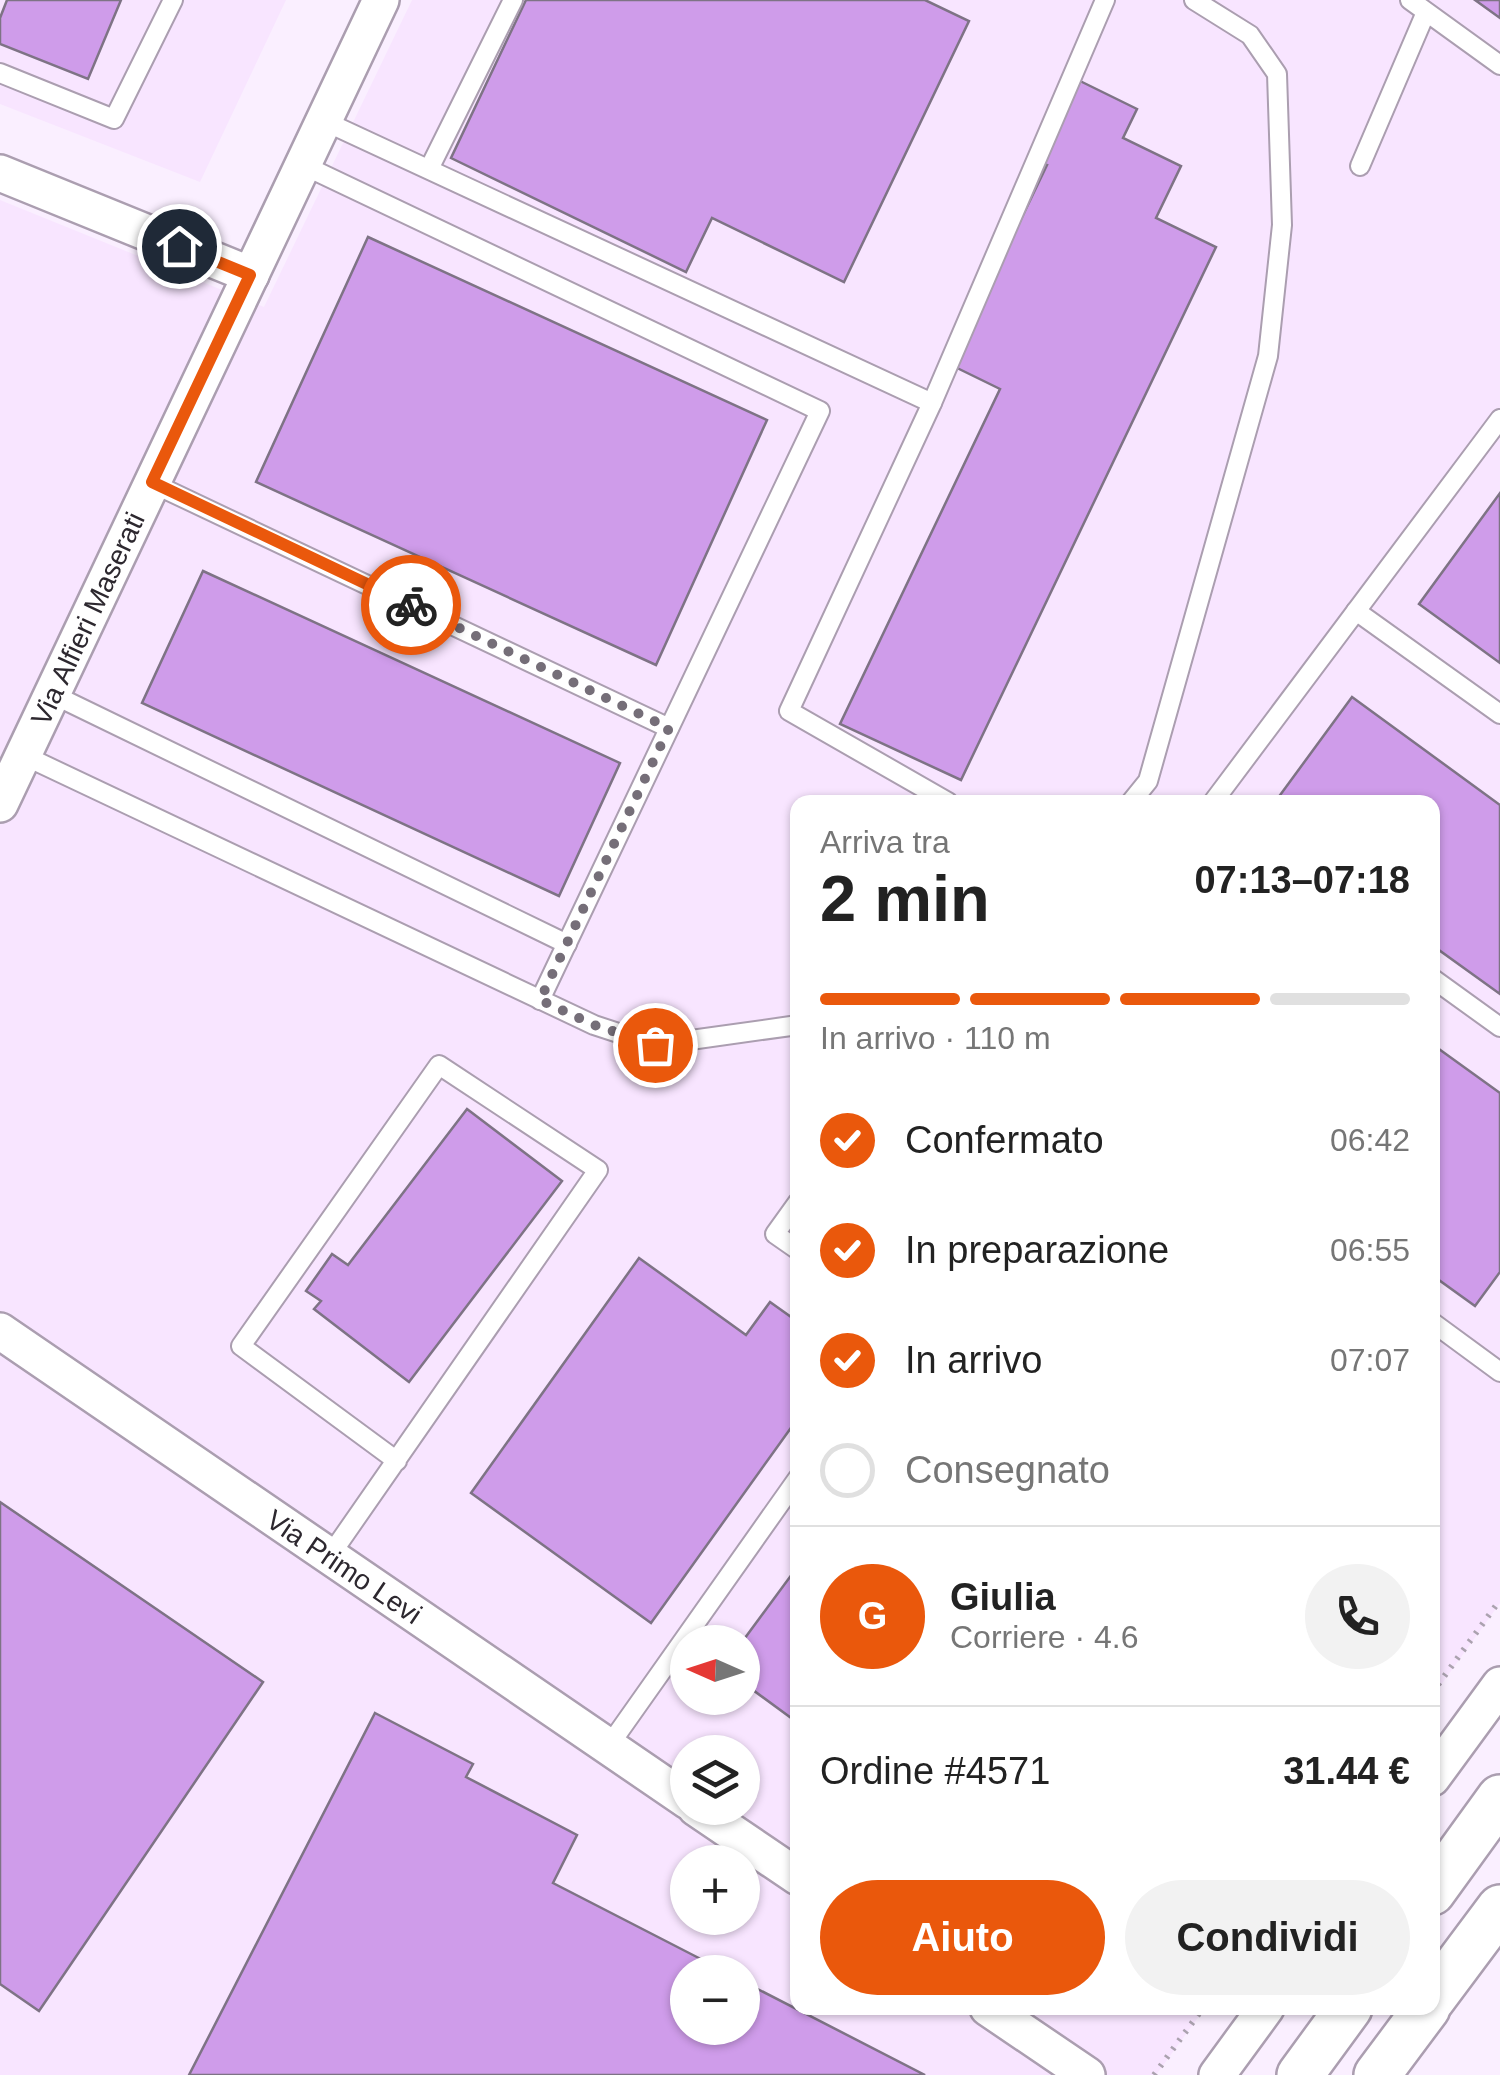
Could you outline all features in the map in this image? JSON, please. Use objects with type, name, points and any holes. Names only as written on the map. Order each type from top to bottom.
[{"type":"street","name":"Via Alfieri Maserati","points":[[0,804],[381,0]]},
{"type":"street","points":[[0,172],[250,275]]},
{"type":"street","name":"Via Primo Levi","points":[[0,1332],[670,1790]]},
{"type":"street","points":[[1440,1767],[1500,1684]]},
{"type":"street","points":[[1440,1881],[1500,1798]]},
{"type":"street","points":[[721,1825],[790,1872]]},
{"type":"street","points":[[1440,1989],[1500,1908]]},
{"type":"street","points":[[998,2015],[1087,2075]]},
{"type":"street","points":[[1217,2075],[1261,2015]]},
{"type":"street","points":[[1300,2075],[1344,2015]]},
{"type":"street","points":[[1377,2075],[1421,2015]]},
{"type":"lane","points":[[0,73],[114,119],[173,0]]},
{"type":"lane","points":[[428,169],[513,0]]},
{"type":"lane","points":[[936,795],[789,711],[932,404],[1105,0]]},
{"type":"lane","points":[[1136,795],[1148,782],[1268,356],[1282,225],[1276,74],[1250,35],[1194,0]]},
{"type":"lane","points":[[1410,0],[1500,64]]},
{"type":"lane","points":[[1360,166],[1426,12]]},
{"type":"lane","points":[[324,121],[932,404]]},
{"type":"lane","points":[[303,165],[820,411],[540,1000]]},
{"type":"lane","points":[[1218,795],[1500,420]]},
{"type":"lane","points":[[152,482],[669,728]]},
{"type":"lane","points":[[1356,611],[1500,714]]},
{"type":"lane","points":[[52,694],[567,944]]},
{"type":"lane","points":[[23,755],[594,1025],[655,1045],[790,1025]]},
{"type":"lane","points":[[1440,984],[1500,1027]]},
{"type":"lane","points":[[329,1557],[397,1460],[598,1170],[439,1065],[240,1346],[397,1460]]},
{"type":"lane","points":[[790,1213],[774,1234],[790,1245]]},
{"type":"lane","points":[[1440,1328],[1500,1372]]},
{"type":"lane","points":[[608,1747],[790,1489]]},
{"type":"path","points":[[1440,1682],[1500,1600]]},
{"type":"path","points":[[1154,2075],[1199,2015]]},
{"type":"shaded area","points":[[0,0],[286,0],[200,182],[0,104]]},
{"type":"shaded area","points":[[412,0],[1500,0],[1500,1603],[1440,1686],[1440,795],[790,795],[790,2015],[1200,2015],[1156,2075],[0,2075],[0,200],[264,307]]},
{"type":"building","points":[[7,0],[121,0],[88,79],[0,44],[0,18]]},
{"type":"building","points":[[526,0],[925,0],[969,21],[844,282],[712,218],[686,272],[451,158]]},
{"type":"building","points":[[1475,0],[1500,0],[1500,18]]},
{"type":"building","points":[[1078,80],[1137,109],[1123,138],[1181,166],[1156,218],[1216,247],[961,780],[840,724],[1000,389],[951,365],[1047,165],[1038,162]]},
{"type":"building","points":[[368,237],[767,420],[656,665],[256,482]]},
{"type":"building","points":[[1500,493],[1500,663],[1419,604]]},
{"type":"building","points":[[203,571],[620,763],[559,896],[142,703]]},
{"type":"building","points":[[1352,697],[1500,805],[1500,994],[1440,951],[1440,795],[1280,795]]},
{"type":"building","points":[[1440,1050],[1500,1093],[1500,1272],[1475,1306],[1440,1281]]},
{"type":"building","points":[[467,1109],[562,1181],[409,1382],[314,1309],[321,1301],[306,1291],[332,1254],[348,1265]]},
{"type":"building","points":[[639,1258],[746,1335],[770,1302],[790,1316],[790,1429],[651,1623],[471,1493]]},
{"type":"building","points":[[0,1502],[263,1682],[39,2011],[0,1984]]},
{"type":"building","points":[[790,1577],[790,1717],[760,1695],[760,1625],[755,1625]]},
{"type":"building","points":[[375,1713],[473,1764],[466,1777],[577,1835],[553,1883],[693,1955],[670,1955],[670,2045],[760,2045],[760,1990],[790,2006],[790,2015],[808,2015],[925,2075],[189,2075]]},
{"type":"way so far","points":[[411,605],[669,728],[540,1000],[594,1025],[655,1045]]},
{"type":"route","points":[[179,246],[250,275],[152,482],[411,605]]}]
